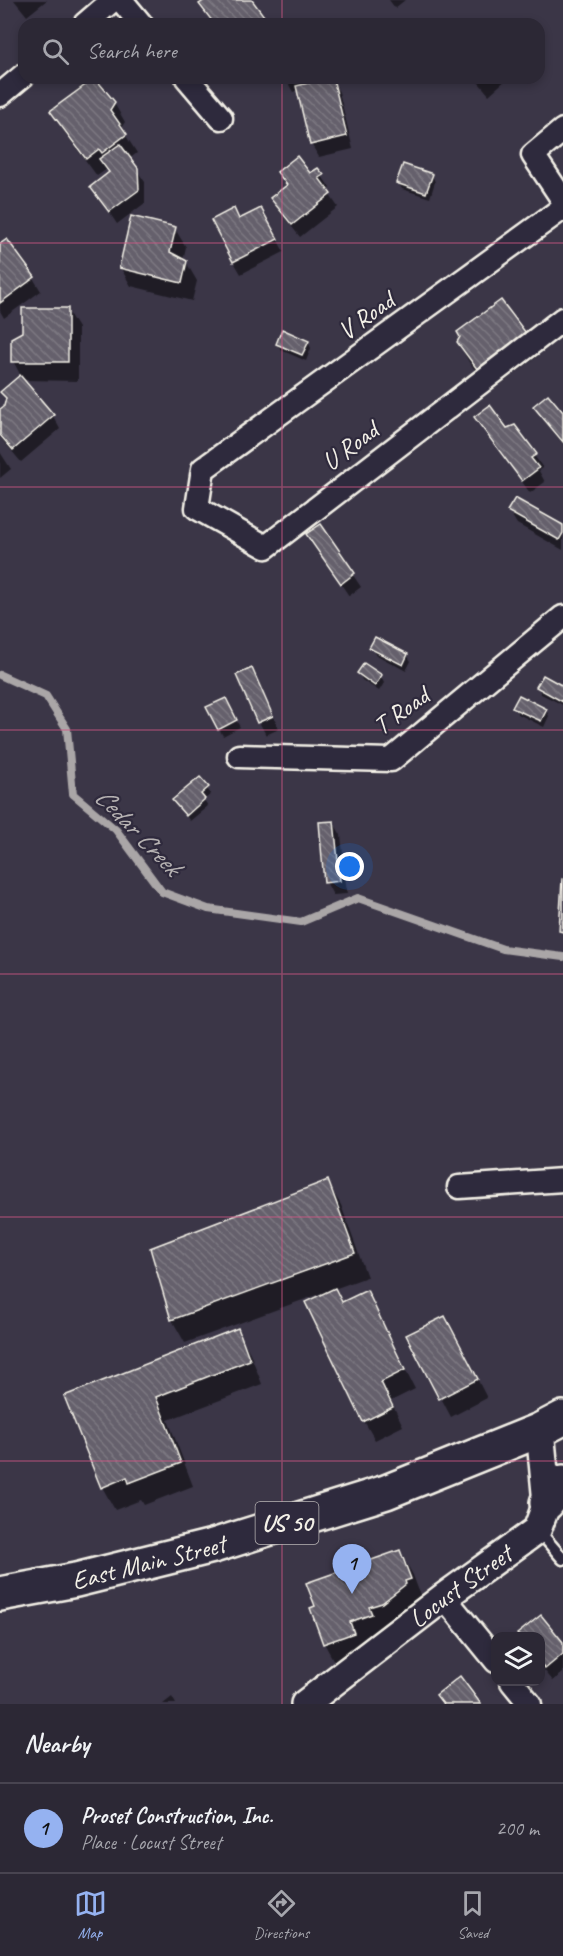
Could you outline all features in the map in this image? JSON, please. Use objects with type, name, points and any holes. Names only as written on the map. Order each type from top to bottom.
[{"type":"highway","name":"East Main Street","points":[[0,1594],[76,1580],[224,1543],[386,1492],[551,1424]]},
{"type":"street","points":[[92,18],[113,0]]},
{"type":"street","points":[[121,0],[136,18]]},
{"type":"street","points":[[0,95],[18,80]]},
{"type":"street","points":[[192,84],[221,118]]},
{"type":"street","points":[[563,130],[533,155],[563,200]]},
{"type":"street","name":"V Road","points":[[203,469],[563,208]]},
{"type":"street","name":"U Road","points":[[203,469],[197,508],[266,547],[563,319]]},
{"type":"street","name":"T Road","points":[[239,756],[391,760],[563,617]]},
{"type":"street","points":[[459,1187],[563,1180]]},
{"type":"street","points":[[549,1505],[551,1424]]},
{"type":"street","name":"Locust Street","points":[[305,1704],[444,1597],[549,1505]]},
{"type":"street","points":[[444,1597],[491,1656]]},
{"type":"street","points":[[515,1686],[530,1704]]},
{"type":"lane","points":[[549,1505],[563,1559]]},
{"type":"building","points":[[205,0],[252,0],[264,16],[261,18],[210,18],[199,4]]},
{"type":"building","points":[[87,84],[100,84],[115,102],[110,110],[127,134],[102,153],[99,149],[86,159],[50,111]]},
{"type":"building","points":[[334,84],[347,136],[310,145],[296,86]]},
{"type":"building","points":[[120,144],[138,168],[139,190],[109,212],[90,187],[109,172],[99,159]]},
{"type":"building","points":[[297,156],[310,173],[318,168],[324,175],[319,178],[331,194],[292,225],[270,198],[287,185],[277,172]]},
{"type":"building","points":[[403,164],[433,174],[426,193],[396,183]]},
{"type":"building","points":[[234,208],[239,219],[261,208],[278,239],[233,262],[211,220]]},
{"type":"building","points":[[131,216],[176,227],[170,252],[187,261],[182,283],[119,268]]},
{"type":"building","points":[[7,239],[35,277],[0,303],[0,244]]},
{"type":"building","points":[[501,300],[529,337],[480,373],[457,342],[460,337],[457,332]]},
{"type":"building","points":[[22,308],[68,308],[68,362],[11,362],[11,338],[22,332]]},
{"type":"building","points":[[282,329],[309,341],[302,355],[276,344]]},
{"type":"building","points":[[20,375],[54,415],[13,450],[0,435],[0,409],[4,406],[6,398],[0,392]]},
{"type":"building","points":[[548,394],[563,412],[563,442],[533,406]]},
{"type":"building","points":[[490,405],[507,428],[515,425],[537,454],[531,458],[539,468],[522,481],[474,417]]},
{"type":"building","points":[[515,498],[563,525],[563,533],[559,540],[507,511]]},
{"type":"building","points":[[321,524],[355,573],[341,584],[306,534]]},
{"type":"building","points":[[375,637],[408,654],[403,665],[369,648]]},
{"type":"building","points":[[364,663],[382,675],[375,686],[357,673]]},
{"type":"building","points":[[252,668],[273,716],[257,723],[236,675]]},
{"type":"building","points":[[543,675],[563,686],[563,702],[536,687]]},
{"type":"building","points":[[519,695],[547,709],[541,721],[512,708]]},
{"type":"building","points":[[226,698],[237,720],[218,730],[206,707]]},
{"type":"building","points":[[200,777],[209,787],[201,794],[205,799],[186,816],[172,800]]},
{"type":"building","points":[[334,821],[340,881],[324,883],[319,822]]},
{"type":"building","points":[[563,879],[563,932],[559,931]]},
{"type":"building","points":[[328,1180],[355,1253],[171,1320],[150,1248]]},
{"type":"building","points":[[335,1288],[342,1302],[367,1290],[405,1370],[381,1382],[393,1407],[363,1422],[305,1302]]},
{"type":"building","points":[[445,1316],[478,1379],[439,1399],[406,1335]]},
{"type":"building","points":[[238,1328],[250,1360],[156,1397],[181,1463],[129,1483],[127,1477],[101,1488],[64,1396]]},
{"type":"building","points":[[400,1550],[411,1579],[405,1581],[406,1584],[382,1603],[369,1607],[372,1614],[350,1622],[354,1633],[323,1644],[310,1608],[315,1606],[306,1583]]},
{"type":"building","points":[[541,1615],[563,1642],[563,1654],[545,1669],[545,1632],[520,1632]]},
{"type":"building","points":[[460,1676],[481,1704],[443,1704],[436,1695]]},
{"type":"waterway","name":"Cedar Creek","points":[[0,675],[46,696],[67,729],[73,794],[116,830],[162,892],[208,909],[301,922],[358,898],[503,949],[563,957]]},
{"type":"place","name":"Proset Construction, Inc.","points":[[352,1594]]}]
